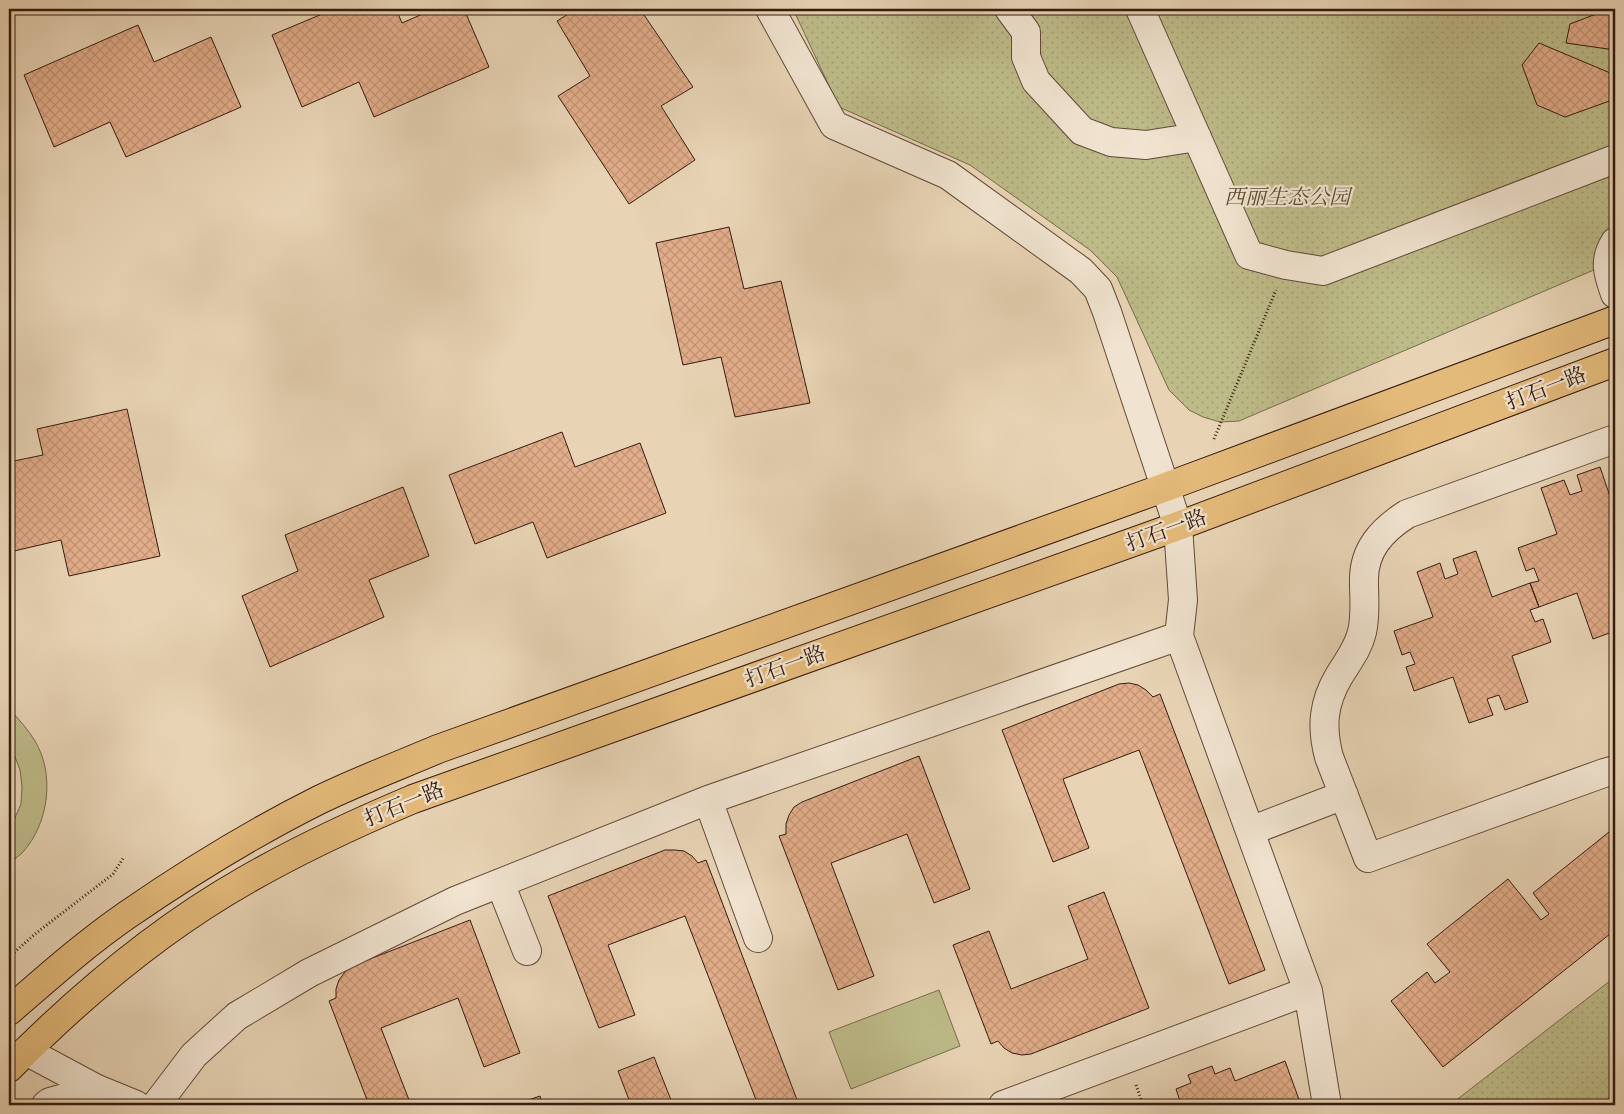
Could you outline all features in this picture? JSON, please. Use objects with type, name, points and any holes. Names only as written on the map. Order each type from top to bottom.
[{"type":"main road","name":"打石一路","points":[[9,1011],[66,962],[126,916],[195,870],[319,800],[438,749],[1166,487],[1615,320]]},
{"type":"main road","name":"打石一路","points":[[17,1059],[75,1005],[123,964],[190,915],[245,880],[351,826],[423,796],[1178,526],[1615,362]]},
{"type":"street","points":[[1009,9],[1026,32],[1026,57],[1036,81],[1082,131],[1111,142],[1146,145],[1197,138]]},
{"type":"street","points":[[1140,9],[1249,255],[1286,265],[1323,271],[1615,159]]},
{"type":"street","points":[[779,16],[834,125],[948,175],[1081,271],[1098,288],[1178,526],[1183,600],[1179,636],[1308,991],[1327,1105]]},
{"type":"street","points":[[1615,242],[1607,260],[1608,274],[1615,294]]},
{"type":"street","points":[[1615,439],[1407,514],[1390,525],[1376,541],[1367,560],[1363,580],[1365,617],[1362,632],[1357,647],[1332,689],[1326,706],[1324,723],[1329,757],[1368,858],[1604,772],[1615,770]]},
{"type":"street","points":[[156,1105],[194,1054],[237,1016],[309,973],[455,901],[708,800],[1179,636]]},
{"type":"street","points":[[1250,831],[1344,795]]},
{"type":"street","points":[[708,800],[758,938]]},
{"type":"street","points":[[500,883],[527,952]]},
{"type":"street","points":[[1003,1105],[1308,991]]},
{"type":"street","points":[[17,1059],[136,1105]]},
{"type":"street","points":[[46,1105],[50,1102],[97,1089]]},
{"type":"path","points":[[1200,474],[1286,265]]},
{"type":"path","points":[[9,957],[35,934],[113,874],[124,857]]},
{"type":"green space","name":"西丽生态公园","points":[[793,9],[1615,9],[1615,261],[1239,421],[1220,422],[1203,417],[1189,410],[1169,390],[1117,277],[1090,250],[970,165],[839,107]]},
{"type":"green space","points":[[9,708],[35,741],[45,768],[47,783],[46,798],[39,827],[23,852],[9,864],[9,829],[21,804],[22,787],[20,770],[9,747]]},
{"type":"green space","points":[[1615,977],[1615,1105],[1450,1105]]},
{"type":"green space","points":[[939,990],[960,1046],[851,1089],[829,1032]]},
{"type":"building","points":[[334,9],[396,9],[402,23],[434,9],[464,9],[489,67],[374,117],[359,82],[302,107],[272,35]]},
{"type":"building","points":[[576,9],[640,9],[693,87],[661,106],[695,160],[629,204],[558,96],[590,76],[557,21]]},
{"type":"building","points":[[1609,9],[1615,9],[1615,50],[1566,43],[1570,24]]},
{"type":"building","points":[[138,25],[154,62],[211,37],[241,107],[126,157],[110,122],[54,147],[24,75]]},
{"type":"building","points":[[1539,43],[1615,75],[1615,99],[1565,117],[1537,105],[1522,65]]},
{"type":"building","points":[[729,227],[744,289],[781,281],[810,403],[735,417],[721,357],[683,365],[656,243]]},
{"type":"building","points":[[127,409],[160,556],[69,576],[61,540],[14,551],[9,529],[9,462],[43,455],[37,429]]},
{"type":"building","points":[[562,432],[575,467],[640,443],[666,513],[547,558],[533,522],[475,544],[449,475]]},
{"type":"building","points":[[1600,467],[1615,511],[1615,614],[1611,616],[1615,631],[1593,639],[1577,593],[1539,607],[1530,583],[1539,581],[1534,568],[1526,571],[1518,548],[1557,534],[1541,488],[1564,480],[1570,495],[1582,491],[1577,475]]},
{"type":"building","points":[[403,487],[429,556],[369,580],[384,617],[270,667],[242,596],[298,571],[285,535]]},
{"type":"building","points":[[1476,551],[1492,597],[1530,583],[1539,607],[1530,610],[1535,622],[1543,619],[1551,642],[1512,656],[1528,702],[1505,710],[1499,695],[1487,699],[1493,715],[1469,723],[1453,677],[1414,691],[1406,667],[1415,664],[1410,652],[1402,655],[1394,631],[1433,617],[1417,572],[1440,563],[1445,579],[1458,574],[1453,559]]},
{"type":"building","points":[[1129,683],[1138,685],[1153,697],[1160,694],[1265,970],[1229,984],[1139,750],[1063,779],[1089,848],[1053,862],[1002,730],[1119,684]]},
{"type":"building","points":[[919,756],[970,889],[934,903],[907,834],[831,863],[874,976],[838,990],[779,836],[786,834],[786,824],[789,815],[794,807],[802,802]]},
{"type":"building","points":[[1614,828],[1615,930],[1443,1067],[1391,1001],[1427,972],[1435,983],[1450,972],[1427,944],[1508,879],[1541,920],[1549,914],[1533,893]]},
{"type":"building","points":[[665,850],[684,851],[698,863],[706,860],[799,1105],[758,1105],[685,916],[608,945],[635,1015],[599,1028],[548,896]]},
{"type":"building","points":[[1104,892],[1149,1008],[1031,1054],[1012,1053],[998,1041],[991,1044],[953,945],[989,931],[1011,989],[1088,959],[1068,906]]},
{"type":"building","points":[[470,920],[520,1053],[484,1067],[458,998],[381,1028],[411,1105],[369,1105],[329,1001],[336,998],[339,980],[352,966]]},
{"type":"building","points":[[654,1057],[673,1105],[631,1105],[618,1071]]},
{"type":"building","points":[[1285,1061],[1301,1105],[1168,1105],[1180,1101],[1176,1089],[1191,1083],[1188,1075],[1212,1066],[1215,1074],[1230,1068],[1235,1081]]},
{"type":"building","points":[[540,1096],[543,1105],[514,1105]]}]
